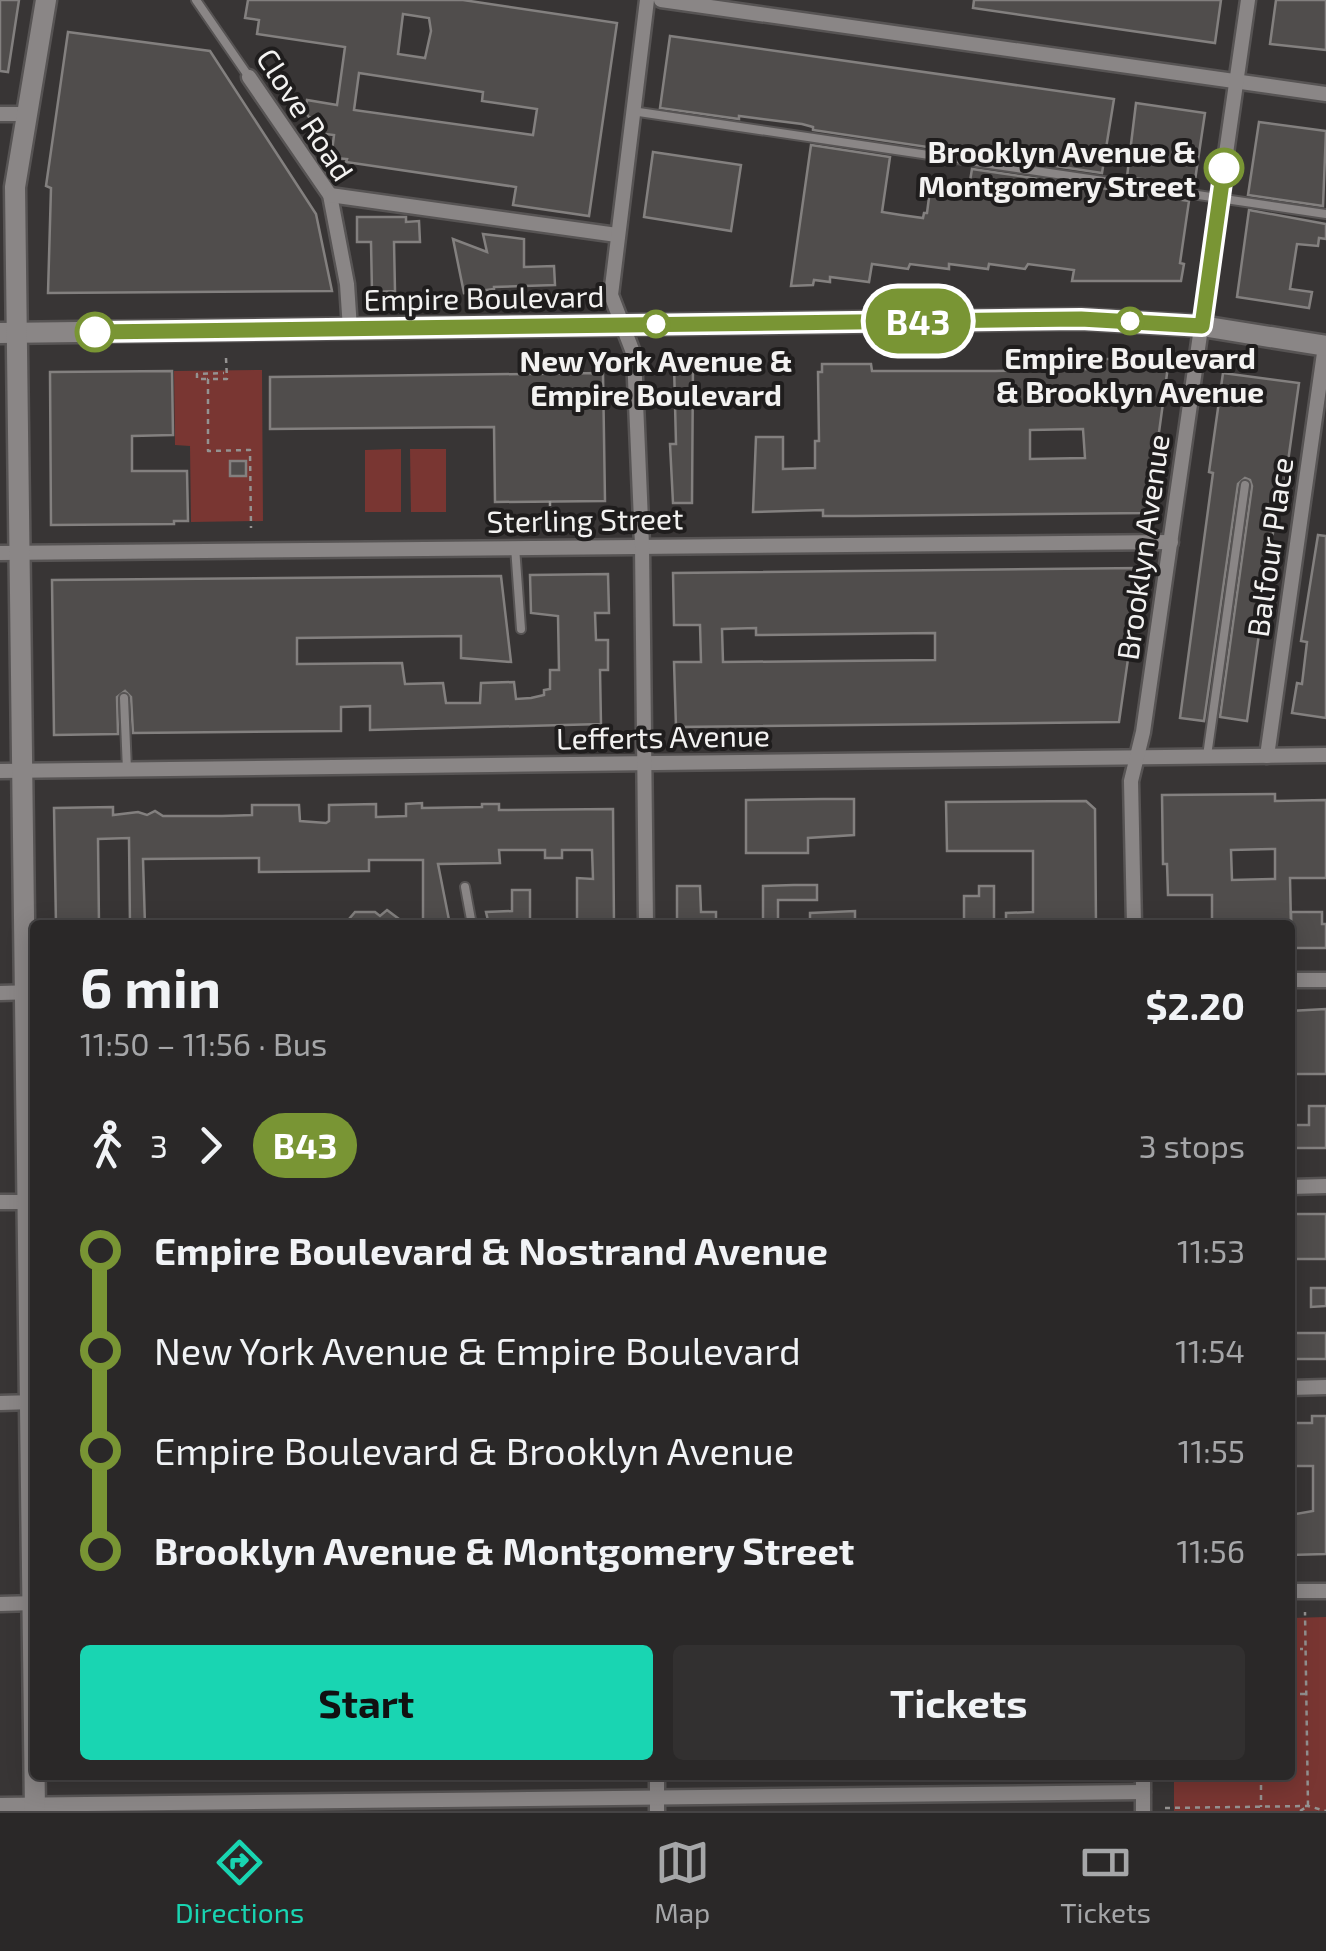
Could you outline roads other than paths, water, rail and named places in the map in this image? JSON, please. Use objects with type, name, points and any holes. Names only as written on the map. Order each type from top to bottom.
[{"type":"main road","points":[[30,992],[10,553],[9,333],[15,188],[46,0]]},
{"type":"main road","name":"Empire Boulevard","points":[[9,333],[1081,319],[1202,326],[1326,346]]},
{"type":"main road","points":[[35,1780],[35,1808]]},
{"type":"street","points":[[646,920],[642,545],[634,354],[611,295],[648,0]]},
{"type":"street","points":[[661,0],[1326,94]]},
{"type":"street","name":"Brooklyn Avenue","points":[[1134,920],[1132,780],[1171,542],[1248,0]]},
{"type":"street","name":"Clove Road","points":[[249,77],[330,195],[347,284],[350,328]]},
{"type":"street","points":[[0,114],[27,114]]},
{"type":"street","points":[[330,195],[617,235]]},
{"type":"street","name":"Balfour Place","points":[[1267,756],[1326,346]]},
{"type":"street","name":"Sterling Street","points":[[10,553],[1171,542]]},
{"type":"street","name":"Lefferts Avenue","points":[[0,771],[1326,755]]},
{"type":"street","points":[[1295,980],[1326,980]]},
{"type":"street","points":[[0,992],[30,992]]},
{"type":"street","points":[[1295,1187],[1326,1186]]},
{"type":"street","points":[[0,1202],[30,1202]]},
{"type":"street","points":[[1295,1388],[1326,1388]]},
{"type":"street","points":[[0,1402],[30,1402]]},
{"type":"street","points":[[1295,1591],[1326,1591]]},
{"type":"street","points":[[0,1604],[30,1603]]},
{"type":"street","points":[[1143,1780],[1144,1811]]},
{"type":"street","points":[[0,1805],[35,1808],[657,1804],[1143,1792]]},
{"type":"lane","name":"Clove Road","points":[[196,0],[249,77]]},
{"type":"lane","points":[[632,111],[1326,214]]},
{"type":"lane","points":[[1207,756],[1245,485]]},
{"type":"lane","points":[[516,547],[521,629]]},
{"type":"lane","points":[[124,698],[126,770]]},
{"type":"lane","points":[[464,888],[471,920]]},
{"type":"place","name":"Brooklyn Avenue & Montgomery Street","points":[[1224,168]]},
{"type":"place","name":"Empire Boulevard & Brooklyn Avenue","points":[[1130,321]]},
{"type":"place","name":"New York Avenue & Empire Boulevard","points":[[656,324]]}]
